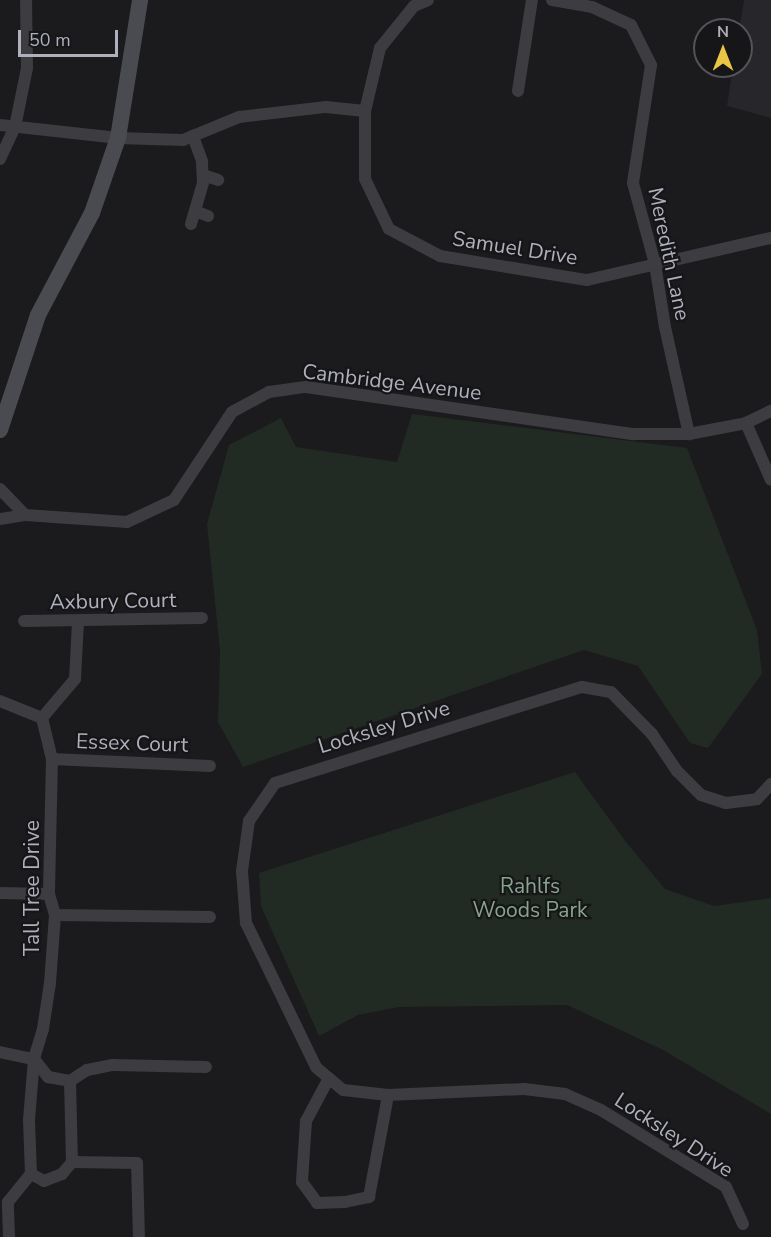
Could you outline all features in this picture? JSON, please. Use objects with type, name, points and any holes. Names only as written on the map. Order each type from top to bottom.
[{"type":"main road","points":[[0,430],[38,315],[92,213],[118,138],[140,0]]},
{"type":"street","points":[[0,159],[15,127],[27,68],[26,0]]},
{"type":"street","points":[[0,125],[118,138],[183,140],[239,117],[326,107],[365,111],[380,48],[414,6],[428,0]]},
{"type":"street","points":[[518,91],[532,0]]},
{"type":"street","name":"Meredith Lane","points":[[552,0],[592,7],[632,26],[651,65],[633,183],[655,264],[665,327],[689,434]]},
{"type":"street","name":"Samuel Drive","points":[[365,111],[365,179],[389,229],[440,256],[587,280],[771,238]]},
{"type":"street","points":[[191,224],[203,175],[202,161],[193,136]]},
{"type":"street","points":[[203,175],[218,180]]},
{"type":"street","points":[[195,211],[208,216]]},
{"type":"street","name":"Cambridge Avenue","points":[[0,519],[25,515],[127,522],[174,500],[232,412],[269,392],[306,387],[634,434],[689,434],[746,423],[771,411]]},
{"type":"street","points":[[746,423],[771,480]]},
{"type":"street","points":[[0,489],[25,515]]},
{"type":"street","name":"Axbury Court","points":[[24,621],[78,622],[202,618]]},
{"type":"street","points":[[0,701],[42,718],[75,678],[78,622]]},
{"type":"street","name":"Locksley Drive","points":[[743,1224],[726,1187],[601,1110],[565,1094],[524,1089],[388,1095],[344,1090],[316,1067],[246,923],[242,872],[249,821],[275,783],[582,687],[611,692],[652,734],[677,771],[701,795],[726,803],[757,799],[771,784]]},
{"type":"street","name":"Tall Tree Drive","points":[[31,1174],[29,1120],[34,1059],[43,1029],[56,915],[50,894],[52,759],[42,718]]},
{"type":"street","name":"Essex Court","points":[[52,759],[210,766]]},
{"type":"street","points":[[0,893],[50,894]]},
{"type":"street","points":[[56,915],[210,916]]},
{"type":"street","points":[[0,1052],[34,1059],[48,1077],[69,1082],[87,1070],[112,1065],[206,1067]]},
{"type":"street","points":[[329,1078],[306,1121],[302,1182],[317,1203],[345,1202],[369,1197],[388,1095]]},
{"type":"street","points":[[9,1237],[8,1202],[31,1174],[44,1181],[62,1174],[72,1162],[69,1082]]},
{"type":"street","points":[[72,1162],[137,1163],[139,1237]]},
{"type":"shaded area","points":[[744,0],[771,0],[771,118],[727,106],[731,78],[753,78],[753,18],[741,18]]},
{"type":"green space","points":[[412,414],[687,448],[757,630],[762,674],[708,748],[690,743],[638,666],[584,650],[243,767],[218,722],[220,651],[207,524],[229,445],[281,418],[296,447],[397,462]]},
{"type":"green space","name":"Rahlfs Woods Park","points":[[575,772],[626,842],[665,889],[714,906],[771,898],[771,1114],[663,1050],[567,1005],[399,1007],[358,1015],[319,1036],[261,906],[259,873]]}]
